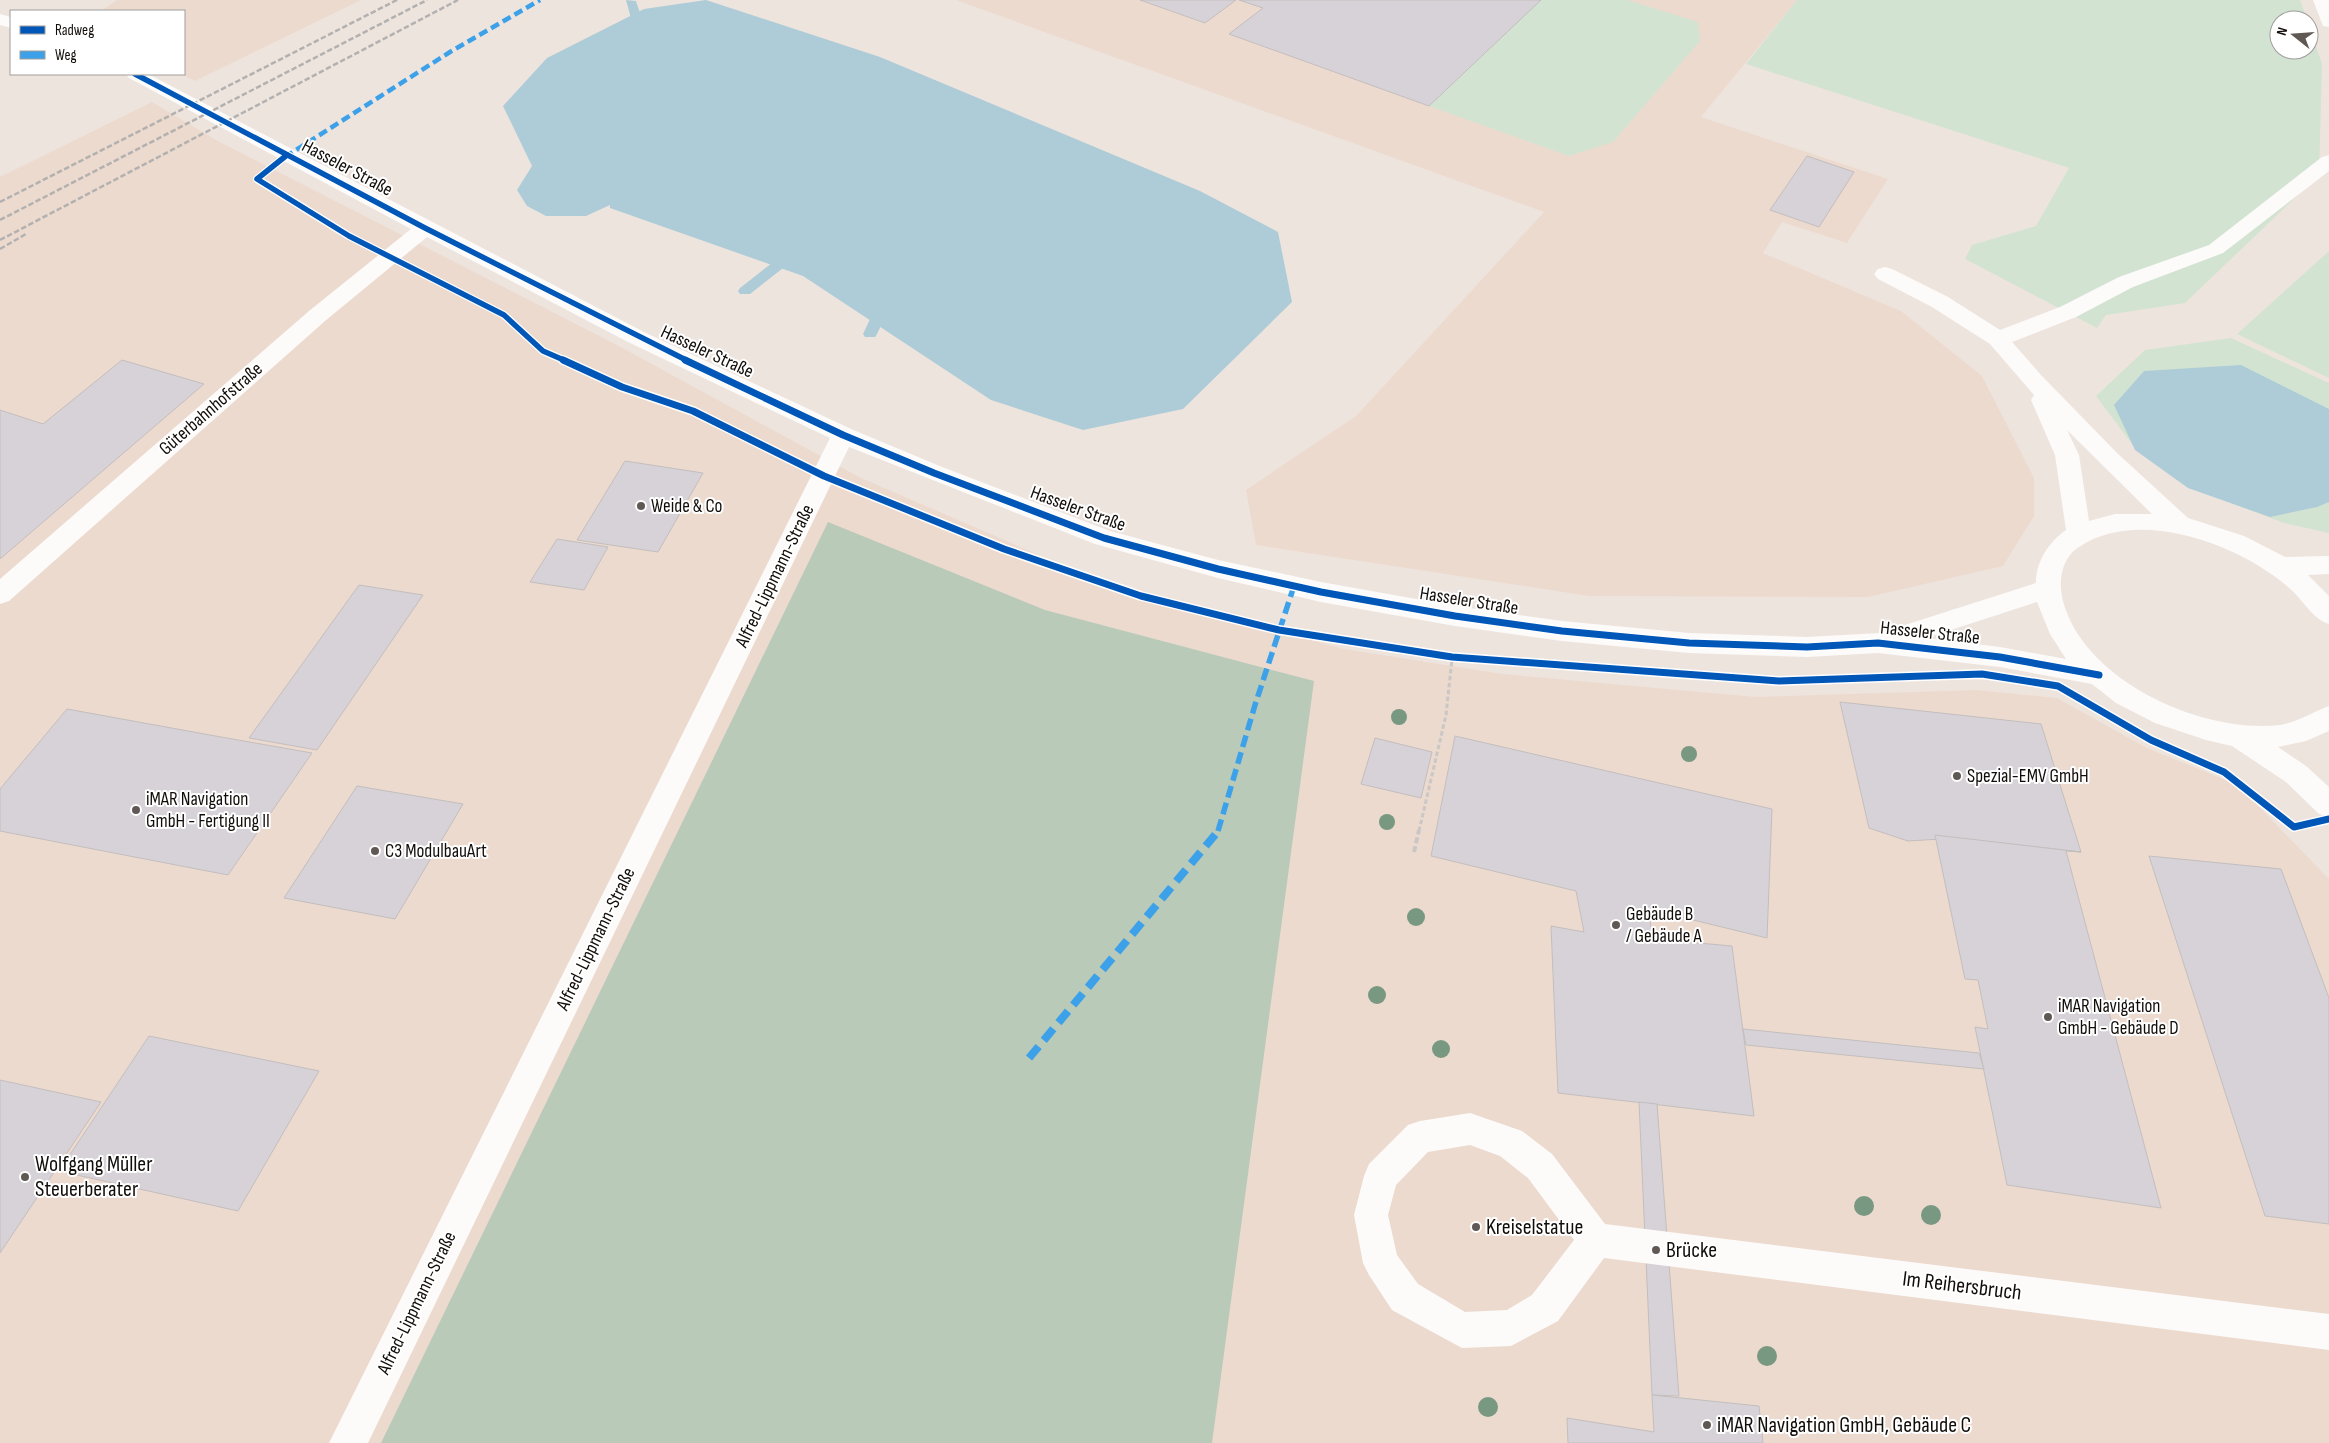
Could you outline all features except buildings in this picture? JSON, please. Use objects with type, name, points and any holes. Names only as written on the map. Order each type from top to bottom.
[{"type":"street","points":[[2322,0],[2329,22]]},
{"type":"street","name":"Hasseler Straße","points":[[137,75],[425,228],[636,337],[843,435],[934,473],[1104,538],[1218,569],[1321,592],[1455,616],[1562,631],[1689,643],[1807,647],[1878,643],[2000,657],[2098,675]]},
{"type":"street","points":[[1998,339],[2068,312],[2126,282],[2216,249],[2329,161]]},
{"type":"street","name":"Güterbahnhofstraße","points":[[0,594],[317,316],[425,228]]},
{"type":"street","points":[[1885,274],[1940,302],[1998,339],[2034,380],[2120,470],[2180,525]]},
{"type":"street","points":[[2034,380],[2067,455],[2079,534]]},
{"type":"street","name":"Alfred-Lippmann-Straße","points":[[348,1443],[843,435]]},
{"type":"street","name":"Hasseler Straße","points":[[2329,614],[2302,584],[2278,566],[2231,541],[2180,525],[2142,521],[2107,524],[2079,534],[2064,544],[2054,557],[2048,573],[2046,590],[2051,610],[2061,632],[2077,654],[2098,675],[2122,693],[2172,718],[2210,730],[2239,736],[2266,737],[2289,734],[2311,728],[2329,720]]},
{"type":"street","points":[[2278,566],[2329,564]]},
{"type":"street","name":"Hasseler Straße","points":[[1878,643],[2046,590]]},
{"type":"street","points":[[2239,736],[2296,774],[2329,805]]},
{"type":"street","points":[[1470,1129],[1510,1143],[1540,1166],[1596,1240],[1545,1308],[1511,1328],[1462,1330],[1405,1297],[1381,1263],[1372,1215],[1381,1176],[1420,1137],[1470,1129]]},
{"type":"street","name":"Im Reihersbruch","points":[[1596,1240],[2329,1332]]},
{"type":"path","points":[[1414,852],[1446,714],[1455,616]]},
{"type":"shaded area","points":[[117,0],[361,0],[195,81],[183,75],[185,75],[185,10],[102,10]]},
{"type":"shaded area","points":[[956,0],[1797,0],[1701,117],[1888,179],[1847,243],[1782,222],[1763,253],[1901,311],[1982,376],[2034,478],[2034,516],[2003,566],[1868,597],[1589,596],[1256,545],[1246,490],[1356,416],[1544,212]]},
{"type":"shaded area","points":[[152,102],[216,140],[617,345],[859,477],[1103,583],[1344,649],[1503,674],[1756,697],[1977,690],[2057,698],[2147,748],[2238,785],[2329,879],[2329,1443],[0,1443],[0,177]]},
{"type":"green space","points":[[1541,0],[1628,0],[1698,22],[1700,41],[1613,142],[1569,156],[1429,106]]},
{"type":"green space","points":[[1797,0],[2300,0],[2304,10],[2269,10],[2269,60],[2319,60],[2319,55],[2322,64],[2319,175],[2185,303],[2106,315],[2097,328],[1965,259],[1972,245],[2036,226],[2069,168],[1746,64]]},
{"type":"green space","points":[[2329,251],[2329,378],[2237,334]]},
{"type":"green space","points":[[2231,338],[2329,383],[2329,533],[2284,523],[2186,486],[2132,444],[2096,396],[2145,350]]},
{"type":"green space","points":[[828,522],[1045,610],[1314,681],[1212,1443],[381,1443]]},
{"type":"water","points":[[706,0],[880,57],[1200,191],[1278,232],[1292,302],[1183,409],[1083,430],[991,400],[803,276],[610,208],[610,205],[586,216],[546,216],[527,206],[517,190],[532,166],[503,106],[547,58],[644,9]]},
{"type":"water","points":[[2241,365],[2329,409],[2329,502],[2317,507],[2270,517],[2188,488],[2135,450],[2114,405],[2144,371]]},
{"type":"waterway","points":[[631,1],[642,37]]},
{"type":"waterway","points":[[745,291],[796,251]]},
{"type":"waterway","points":[[870,334],[885,302]]},
{"type":"railway","points":[[0,202],[397,0]]},
{"type":"railway","points":[[0,220],[427,0]]},
{"type":"railway","points":[[0,240],[458,0]]},
{"type":"railway","points":[[0,249],[26,234]]},
{"type":"marked path","points":[[285,157],[450,52],[540,0]]},
{"type":"marked path","points":[[1029,1058],[1218,832],[1255,705],[1294,586]]},
{"type":"cycle path","points":[[137,75],[425,228],[636,337],[843,435],[934,473],[1104,538],[1218,569],[1321,592],[1455,616],[1562,631],[1689,643],[1807,647],[1878,643],[2000,657],[2099,675]]},
{"type":"cycle path","points":[[287,155],[257,179],[349,236],[504,315],[543,351],[622,387],[693,411],[824,476],[1004,549],[1141,596],[1279,630],[1452,657],[1779,681],[1982,674],[2058,686],[2151,740],[2224,772],[2294,827],[2329,819]]},
{"type":"place","name":"Weide & Co","points":[[641,506]]},
{"type":"place","name":"Spezial-EMV GmbH","points":[[1957,776]]},
{"type":"place","name":"iMAR Navigation GmbH - Fertigung II","points":[[136,810]]},
{"type":"place","name":"C3 ModulbauArt","points":[[375,851]]},
{"type":"place","name":"Gebäude B / Gebäude A","points":[[1616,925]]},
{"type":"place","name":"iMAR Navigation GmbH - Gebäude D","points":[[2048,1017]]},
{"type":"place","name":"Wolfgang Müller Steuerberater","points":[[25,1177]]},
{"type":"place","name":"Kreiselstatue","points":[[1476,1227]]},
{"type":"place","name":"Brücke","points":[[1656,1250]]},
{"type":"place","name":"iMAR Navigation GmbH, Gebäude C","points":[[1707,1425]]}]
